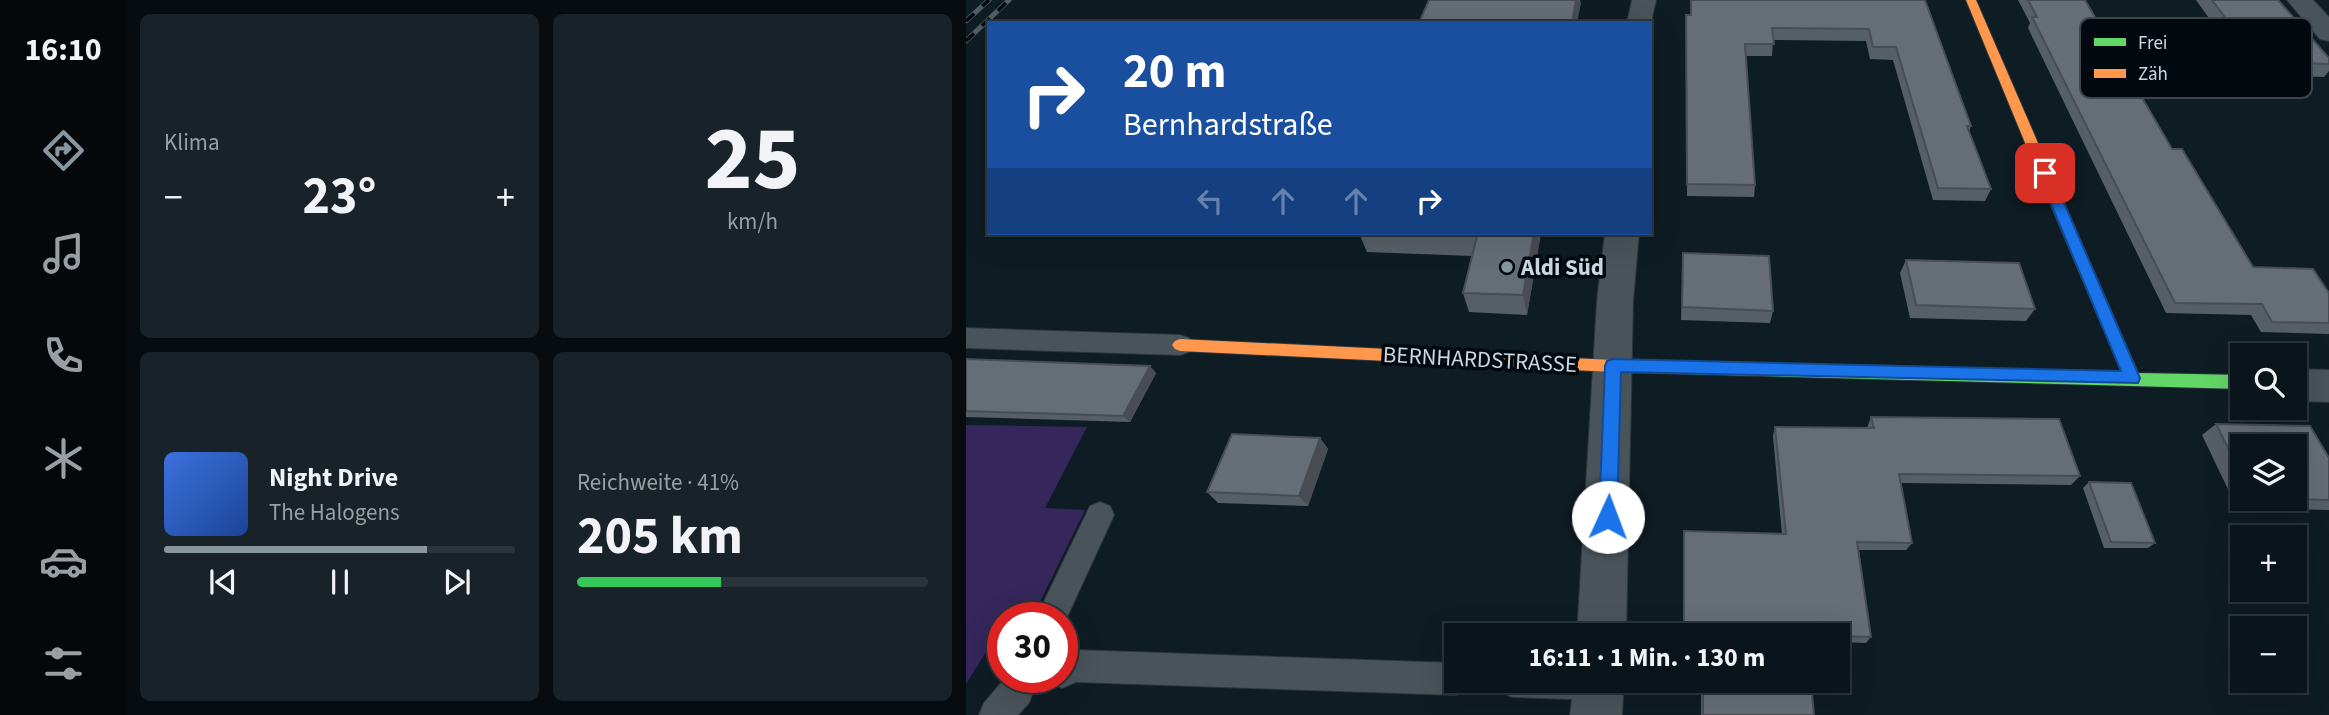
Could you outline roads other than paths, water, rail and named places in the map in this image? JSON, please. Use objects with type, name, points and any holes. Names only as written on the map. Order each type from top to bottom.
[{"type":"street","points":[[1640,21],[1644,0]]},
{"type":"street","points":[[1971,0],[2132,378]]},
{"type":"street","points":[[2299,0],[2329,33]]},
{"type":"street","points":[[1602,623],[1622,235]]},
{"type":"street","name":"BERNHARDSTRASSE","points":[[1180,345],[1613,366],[2230,382]]},
{"type":"street","points":[[2307,385],[2329,386]]},
{"type":"lane","points":[[966,338],[1180,345]]},
{"type":"lane","points":[[1059,602],[1100,515]]},
{"type":"lane","points":[[1078,666],[1444,679]]},
{"type":"railway","points":[[966,21],[989,0]]},
{"type":"railway","points":[[966,41],[1009,0]]},
{"type":"place","name":"Aldi Süd","points":[[1507,267]]}]
